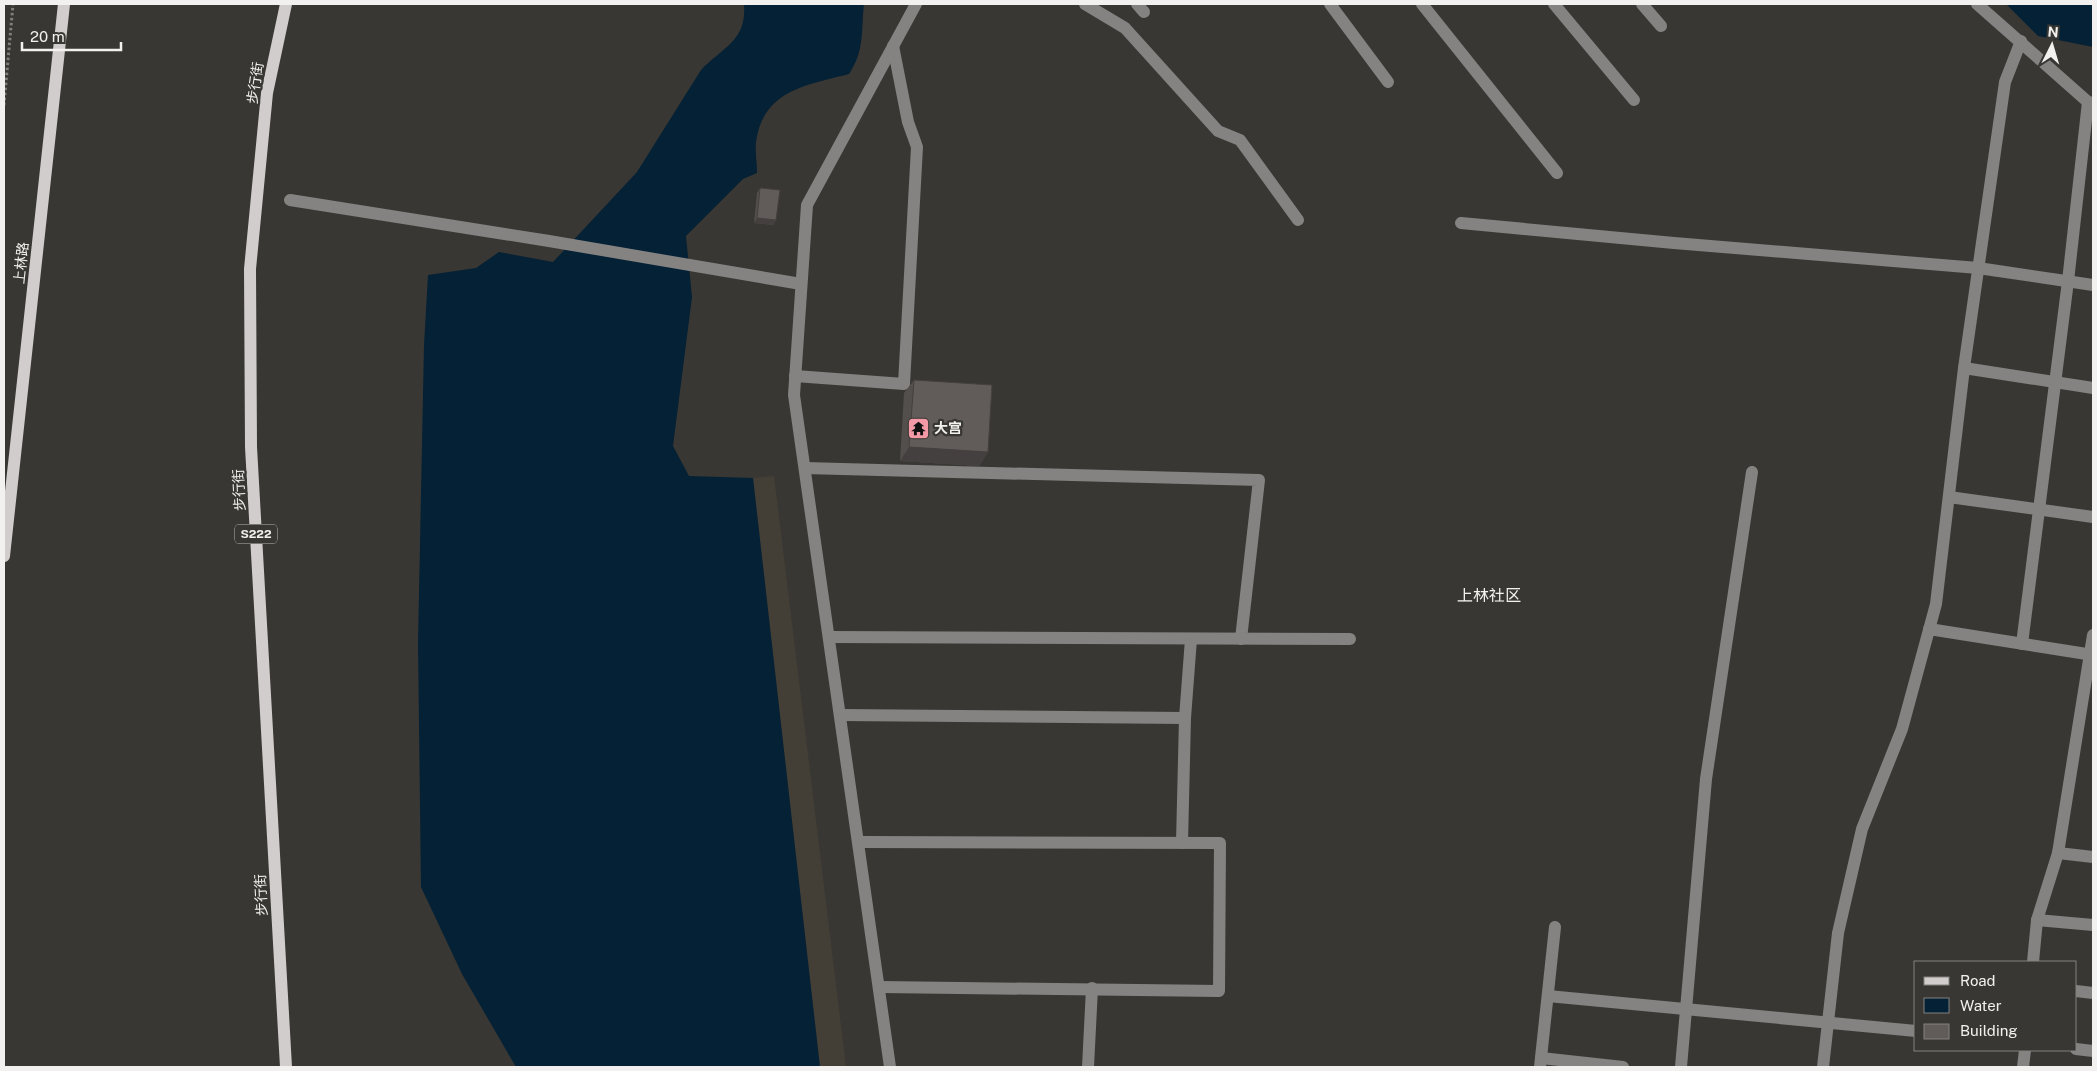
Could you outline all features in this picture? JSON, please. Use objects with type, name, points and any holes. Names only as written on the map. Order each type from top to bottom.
[{"type":"main road","name":"上林路","points":[[4,556],[64,4]]},
{"type":"main road","name":"步行街","points":[[286,4],[268,93],[250,268],[251,447],[286,1067]]},
{"type":"street","points":[[890,1067],[794,395],[807,204],[916,4]]},
{"type":"street","points":[[1085,4],[1125,28],[1218,131],[1240,140],[1298,220]]},
{"type":"street","points":[[1330,4],[1388,82]]},
{"type":"street","points":[[1422,4],[1557,173]]},
{"type":"street","points":[[1554,4],[1634,100]]},
{"type":"street","points":[[1642,4],[1661,26]]},
{"type":"street","points":[[1976,4],[2090,103],[2022,644]]},
{"type":"street","points":[[1823,1067],[1838,933],[1862,829],[1902,729],[1936,604],[1964,368],[2005,82],[2021,42]]},
{"type":"street","points":[[795,376],[904,384],[917,147],[908,122],[894,46]]},
{"type":"street","points":[[290,200],[549,240],[801,284]]},
{"type":"street","points":[[1461,223],[1684,244],[1978,268],[2093,285]]},
{"type":"street","points":[[1964,368],[2093,388]]},
{"type":"street","points":[[805,468],[1259,480],[1241,639]]},
{"type":"street","points":[[1681,1067],[1706,779],[1752,472]]},
{"type":"street","points":[[1949,496],[2093,517]]},
{"type":"street","points":[[1928,629],[2092,655]]},
{"type":"street","points":[[2033,961],[2037,920],[2058,853],[2092,655],[2093,635]]},
{"type":"street","points":[[829,637],[1350,640]]},
{"type":"street","points":[[1182,843],[1185,718],[1191,639]]},
{"type":"street","points":[[840,715],[1185,718]]},
{"type":"street","points":[[859,842],[1220,843],[1220,991],[880,987]]},
{"type":"street","points":[[2058,853],[2093,857]]},
{"type":"street","points":[[2037,920],[2093,925]]},
{"type":"street","points":[[1555,927],[1540,1063],[1623,1067]]},
{"type":"street","points":[[1088,1067],[1092,988]]},
{"type":"street","points":[[2077,991],[2093,993]]},
{"type":"street","points":[[1548,996],[1914,1031]]},
{"type":"street","points":[[2077,1049],[2093,1051]]},
{"type":"street","points":[[2023,1067],[2025,1051]]},
{"type":"path","points":[[4,105],[13,4]]},
{"type":"shaded area","points":[[774,476],[846,1067],[820,1067],[753,478]]},
{"type":"water","points":[[744,4],[864,4],[860,48],[858,57],[849,74],[803,87],[777,101],[768,111],[760,125],[756,142],[757,173],[743,179],[686,236],[692,297],[673,446],[689,476],[753,478],[820,1067],[516,1067],[462,974],[421,887],[418,643],[424,345],[428,275],[476,268],[499,252],[553,262],[637,172],[701,70],[738,35],[744,17]]},
{"type":"water","points":[[2006,4],[2093,4],[2093,47],[2038,36]]},
{"type":"building","points":[[760,188],[780,190],[776,220],[757,218]]},
{"type":"building","points":[[914,380],[992,385],[988,452],[909,447]]},
{"type":"place","name":"大宫","points":[[918,428]]},
{"type":"district","name":"上林社区","points":[[1489,595]]}]
